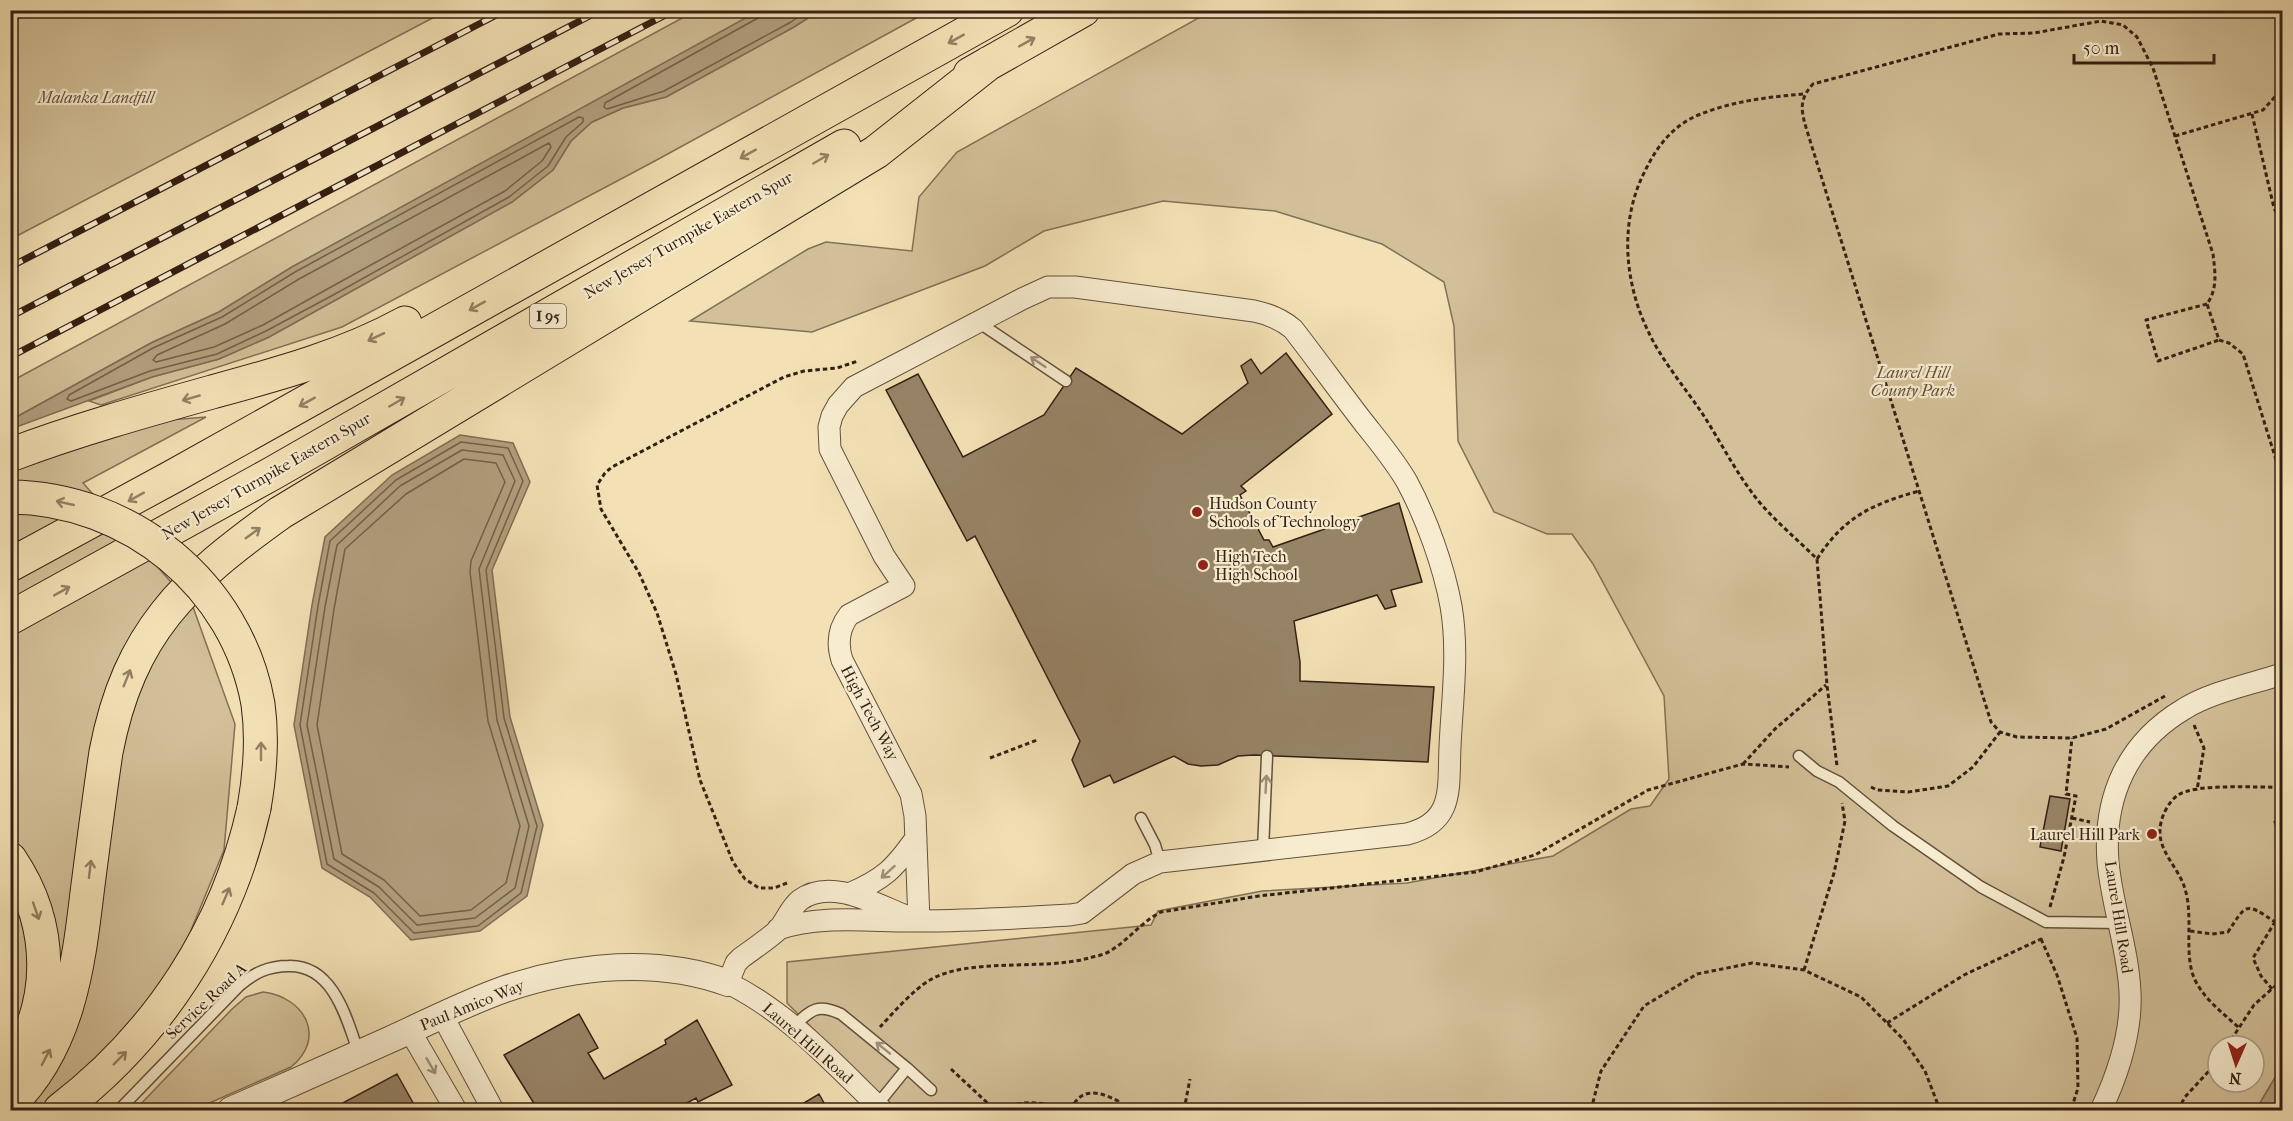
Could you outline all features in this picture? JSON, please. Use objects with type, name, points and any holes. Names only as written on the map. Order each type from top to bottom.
[{"type":"highway","name":"I 95","points":[[10,565],[1007,10]]},
{"type":"highway","name":"New Jersey Turnpike Eastern Spur","points":[[10,618],[273,473],[1083,10]]},
{"type":"highway","points":[[10,1104],[42,1065],[59,1029],[70,997],[80,953],[106,752],[123,687],[131,667],[153,629],[182,593],[223,556],[280,513],[876,152],[989,63]]},
{"type":"highway","points":[[10,454],[122,417],[321,360],[398,327],[493,273],[620,227]]},
{"type":"highway","points":[[10,497],[63,502],[96,512],[126,525],[171,555],[213,599],[242,649],[257,703],[261,757],[254,808],[230,888],[205,942],[181,984],[123,1055],[60,1110]]},
{"type":"highway","points":[[10,859],[26,884],[36,911],[45,958],[44,987],[37,1016],[27,1041],[10,1069]]},
{"type":"street","points":[[778,929],[792,924],[817,922],[919,921],[1082,913],[1133,874],[1160,862],[1407,834],[1428,827],[1442,814],[1449,783],[1453,626],[1445,583],[1425,518],[1393,462],[1297,334],[1275,317],[1254,311],[1062,286],[1048,287],[854,387],[838,405],[829,427],[828,439],[836,461],[884,556],[884,578],[878,599]]},
{"type":"street","name":"High Tech Way","points":[[884,556],[904,586],[849,615],[840,632],[839,651],[906,782],[914,805],[919,921]]},
{"type":"street","name":"Laurel Hill Road","points":[[2101,1110],[2121,1059],[2129,1017],[2129,973],[2109,864],[2108,825],[2115,790],[2127,765],[2143,742],[2156,729],[2186,707],[2283,674]]},
{"type":"street","points":[[849,894],[873,884],[886,875],[916,838]]},
{"type":"street","points":[[728,983],[736,963],[778,929],[793,907],[803,898],[824,892],[849,894],[919,921]]},
{"type":"street","name":"Paul Amico Way","points":[[231,1110],[270,1098],[410,1030],[506,989],[534,981],[591,970],[621,968],[676,969],[703,974],[728,983]]},
{"type":"street","name":"Laurel Hill Road","points":[[728,983],[758,999],[794,1026],[880,1108]]},
{"type":"street","points":[[442,1016],[493,1110]]},
{"type":"street","points":[[410,1030],[456,1110]]},
{"type":"lane","points":[[978,322],[1066,381]]},
{"type":"lane","points":[[1263,850],[1267,756]]},
{"type":"lane","points":[[1799,756],[1817,771],[1839,782],[1893,826],[1981,887],[2046,922],[2120,923]]},
{"type":"lane","points":[[1141,818],[1155,845],[1160,862]]},
{"type":"lane","name":"Service Road A","points":[[119,1110],[239,986],[257,972],[274,967],[305,968],[328,984],[347,1020],[358,1054]]},
{"type":"lane","points":[[794,1026],[810,1011],[822,1007],[841,1014],[931,1090]]},
{"type":"lane","points":[[880,1108],[907,1068]]},
{"type":"path","points":[[1817,559],[1753,495],[1721,442],[1649,335],[1636,301],[1630,272],[1629,211],[1638,183],[1651,158],[1669,133],[1699,114],[1746,101],[1803,94],[1813,84],[1999,34],[2034,33],[2101,21],[2123,25],[2137,37],[2153,68],[2213,254],[2216,274],[2214,294],[2207,304],[2146,320],[2158,361],[2219,340],[2243,354],[2283,479]]},
{"type":"path","points":[[2175,136],[2263,110],[2283,89]]},
{"type":"path","points":[[1803,94],[1802,113],[1808,134],[1991,722],[2000,732],[2017,737],[2072,738]]},
{"type":"path","points":[[2252,114],[2274,208],[2283,225]]},
{"type":"path","points":[[2207,304],[2219,340]]},
{"type":"path","points":[[790,882],[774,888],[759,888],[745,879],[733,862],[700,780],[676,674],[657,613],[639,573],[601,509],[597,485],[612,467],[784,376],[804,371],[837,368],[863,360],[872,378]]},
{"type":"path","points":[[1804,970],[1834,873],[1845,821],[1827,685],[1817,559],[1830,539],[1855,517],[1885,500],[1919,491]]},
{"type":"path","points":[[1743,764],[1775,729],[1827,685]]},
{"type":"path","points":[[2186,707],[2204,748],[2197,790]]},
{"type":"path","points":[[1868,786],[1877,790],[1908,792],[1948,786],[1973,767],[2000,732]]},
{"type":"path","points":[[990,758],[1037,740]]},
{"type":"path","points":[[871,1039],[920,987],[937,976],[970,968],[1039,965],[1086,959],[1109,952],[1147,919],[1161,912],[1259,896],[1475,872],[1535,855],[1648,790],[1743,764],[1817,771]]},
{"type":"path","points":[[2238,1027],[2203,995],[2194,977],[2185,888],[2164,848],[2159,832],[2164,812],[2179,795],[2197,790],[2283,787]]},
{"type":"path","points":[[2283,809],[2279,810],[2275,822],[2283,839]]},
{"type":"path","points":[[2190,932],[2212,934],[2228,932],[2243,909],[2248,907],[2275,922]]},
{"type":"path","points":[[2272,989],[2261,976],[2253,958],[2275,922],[2283,915]]},
{"type":"path","points":[[2041,939],[2057,975],[2077,1038],[2078,1088],[2071,1110]]},
{"type":"path","points":[[1592,1110],[1601,1071],[1644,1006],[1697,974],[1752,963],[1804,970],[1861,997],[1903,1039],[1925,1071],[1940,1110]]},
{"type":"path","points":[[2234,1034],[2254,1005],[2283,980]]},
{"type":"path","points":[[951,1069],[994,1110]]},
{"type":"path","points":[[2178,1110],[2185,1097],[2206,1074]]},
{"type":"path","points":[[1184,1110],[1190,1079]]},
{"type":"path","points":[[1003,1110],[1010,1105],[1030,1102],[1071,1109],[1078,1098],[1085,1093],[1093,1092],[1118,1101],[1122,1110]]},
{"type":"green space","name":"Malanka Landfill","points":[[11,10],[446,10],[446,11],[11,239]]},
{"type":"green space","points":[[695,11],[760,11],[292,267],[219,312],[151,343],[11,420],[10,382]]},
{"type":"green space","points":[[819,11],[929,11],[653,162],[342,327],[101,405],[89,401],[152,377],[219,359],[269,337],[512,202],[553,170],[571,141],[592,122],[623,108],[666,97]]},
{"type":"green space","name":"Laurel Hill County Park","points":[[1211,11],[2282,11],[2282,1066],[2266,1093],[2266,1034],[2206,1034],[2206,1094],[2265,1094],[2260,1103],[2252,1110],[894,1110],[787,1003],[787,962],[1151,925],[1158,911],[1262,891],[1407,883],[1553,856],[1631,809],[1650,806],[1669,779],[1664,696],[1593,564],[1572,534],[1547,534],[1494,512],[1458,441],[1454,326],[1444,282],[1382,244],[1275,211],[1163,201],[1044,231],[985,266],[812,332],[690,321],[808,249],[826,242],[912,251],[919,197],[957,152]]},
{"type":"green space","points":[[206,417],[83,483],[193,607],[235,724],[224,850],[173,974],[127,1035],[40,1110],[10,1077],[10,462],[133,423]]},
{"type":"green space","points":[[263,992],[278,995],[290,1002],[300,1010],[306,1020],[309,1032],[308,1044],[302,1056],[291,1067],[196,1109],[194,1105],[181,1110],[135,1110],[232,1009],[246,997]]},
{"type":"water","points":[[760,10],[819,11],[666,97],[623,108],[592,122],[571,141],[553,170],[512,202],[269,337],[219,359],[152,377],[11,429],[11,420],[151,343],[219,312],[292,267]]},
{"type":"water","points":[[460,435],[513,443],[530,482],[492,570],[510,717],[543,825],[527,896],[480,931],[411,940],[370,897],[322,868],[294,725],[325,537],[392,475]]},
{"type":"water","points":[[2282,1066],[2282,1110],[2252,1110],[2266,1093]]},
{"type":"building","name":"High Tech High School","points":[[1286,353],[1332,414],[1241,486],[1246,491],[1240,495],[1264,540],[1269,540],[1273,547],[1399,503],[1422,582],[1391,590],[1396,606],[1385,609],[1377,595],[1294,621],[1300,662],[1300,681],[1434,687],[1428,762],[1254,755],[1238,756],[1218,765],[1201,766],[1188,764],[1174,756],[1114,783],[1110,775],[1084,787],[1072,760],[1080,741],[975,536],[967,541],[886,390],[918,374],[963,457],[1044,415],[1076,368],[1182,434],[1248,383],[1241,366],[1251,359],[1261,374]]},
{"type":"building","points":[[2050,796],[2070,799],[2061,851],[2040,847]]},
{"type":"building","points":[[579,1014],[598,1048],[588,1053],[604,1079],[666,1044],[665,1040],[697,1020],[732,1085],[698,1102],[696,1098],[674,1110],[538,1110],[504,1055]]},
{"type":"building","points":[[397,1074],[417,1110],[331,1110],[341,1104]]},
{"type":"building","points":[[819,1094],[828,1110],[792,1110]]},
{"type":"railway","points":[[10,267],[506,10]]},
{"type":"railway","points":[[10,317],[601,10]]},
{"type":"railway","points":[[10,357],[675,10]]},
{"type":"place","name":"Hudson County Schools of Technology","points":[[1197,512]]},
{"type":"place","name":"High Tech High School","points":[[1203,565]]},
{"type":"place","name":"Laurel Hill Park","points":[[2152,834]]}]
